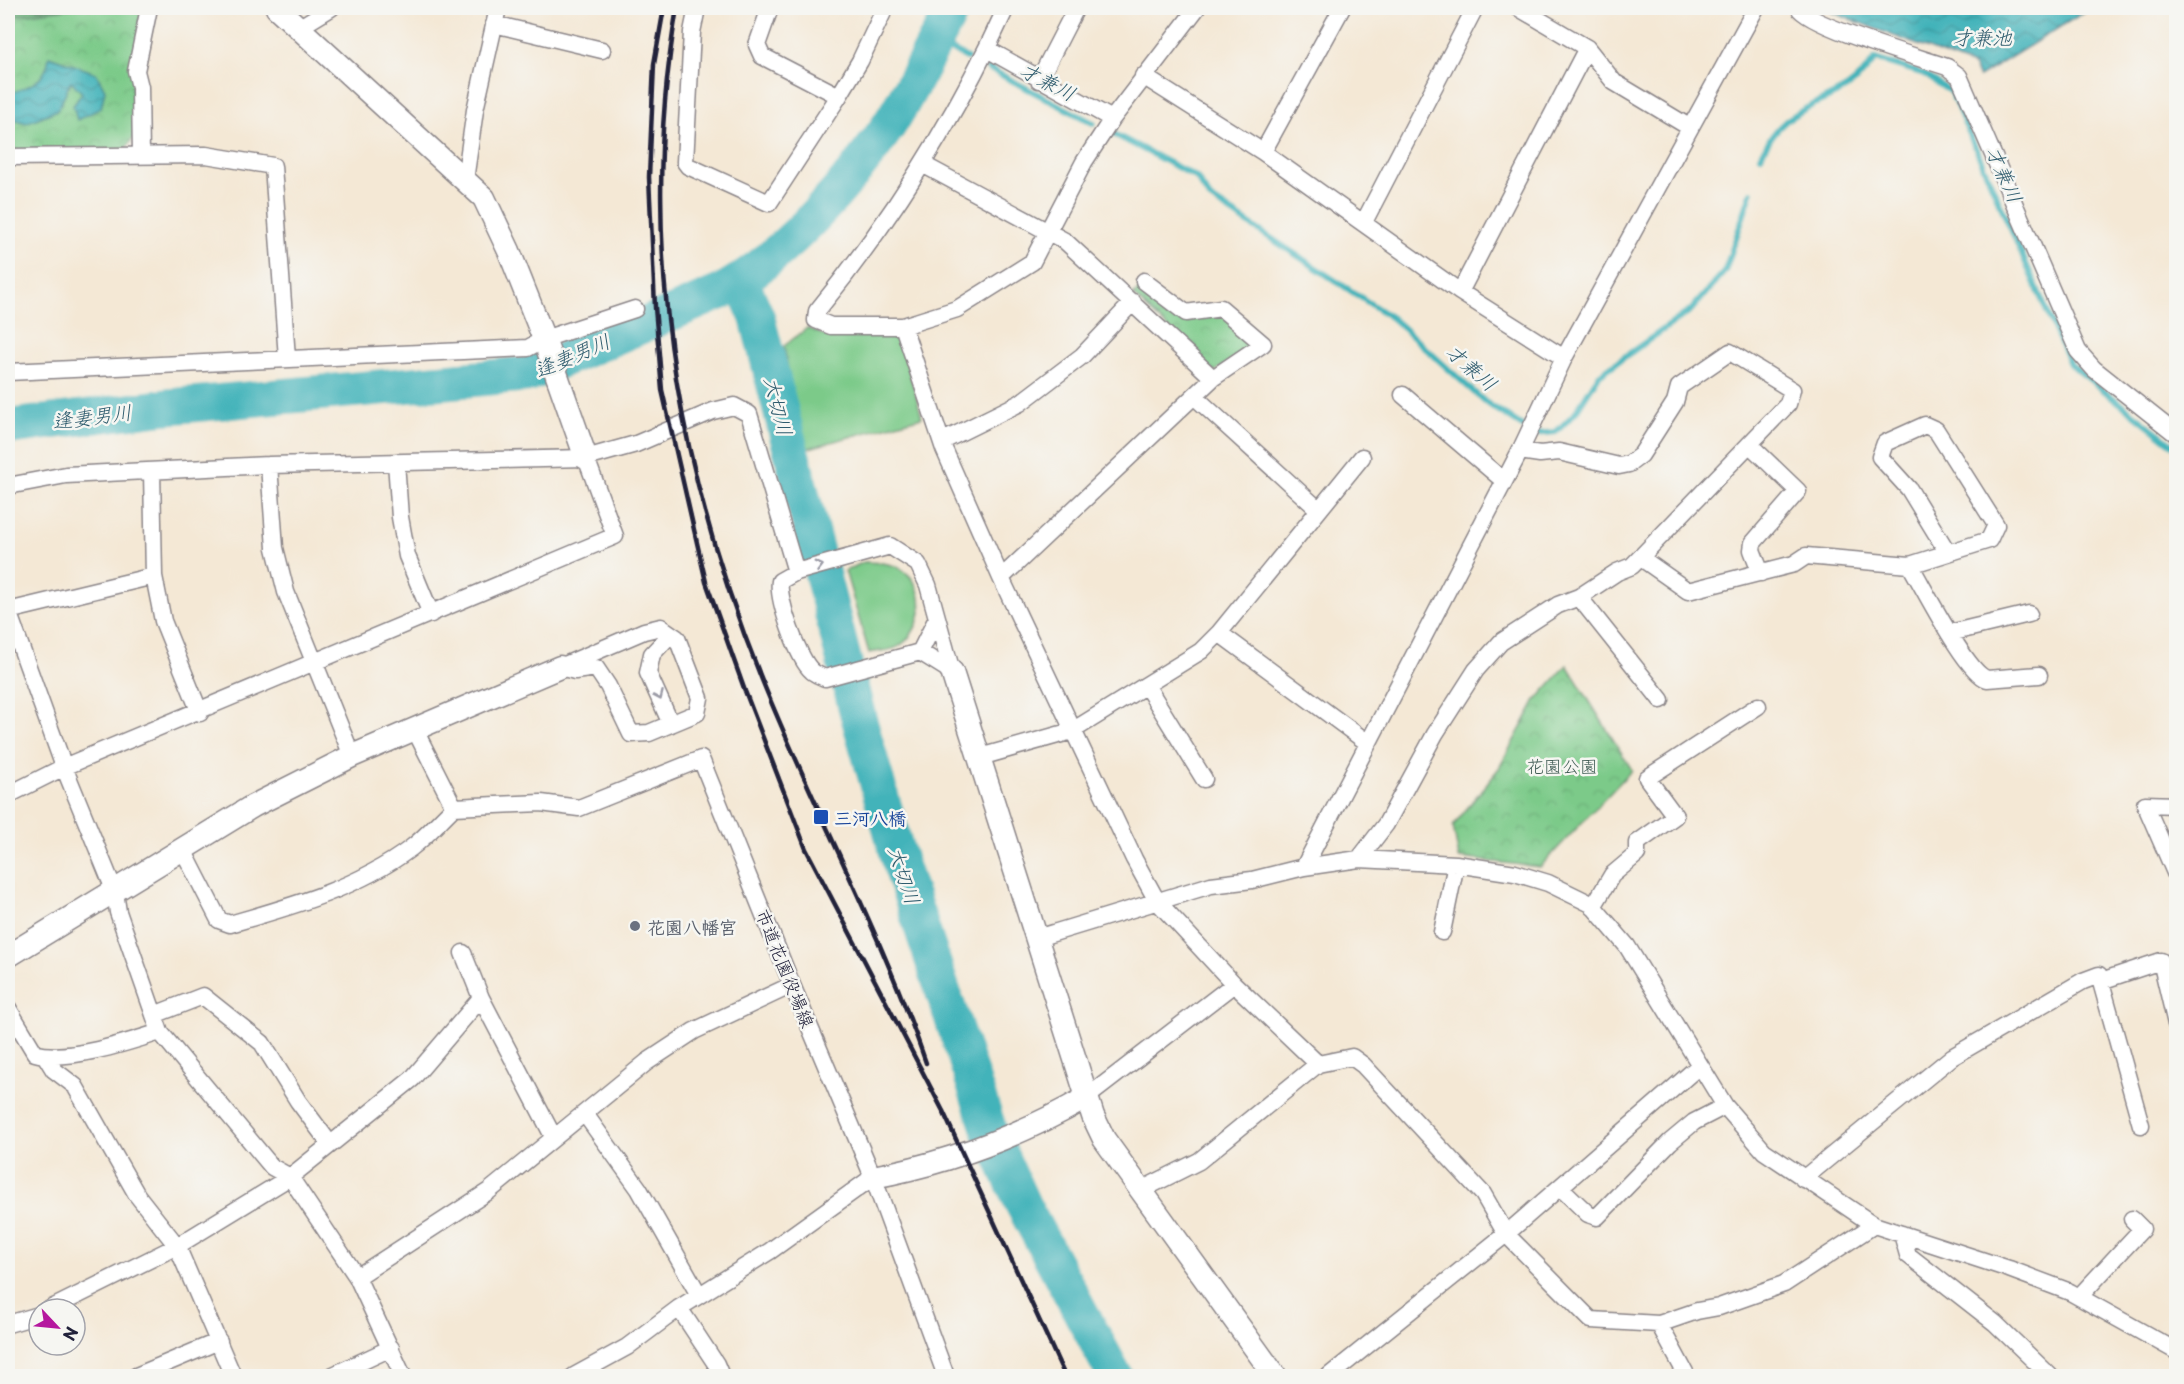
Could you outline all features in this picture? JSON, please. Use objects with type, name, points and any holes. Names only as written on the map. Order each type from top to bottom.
[{"type":"street","points":[[141,156],[140,87],[136,71],[149,8]]},
{"type":"street","points":[[8,795],[64,768],[200,713],[615,536],[509,251],[484,198],[277,8]]},
{"type":"street","points":[[300,27],[331,8]]},
{"type":"street","points":[[465,180],[475,110],[498,8]]},
{"type":"street","points":[[697,8],[692,33],[685,162],[688,166],[769,203],[860,61],[885,8]]},
{"type":"street","points":[[770,8],[758,45],[762,56],[839,96]]},
{"type":"street","points":[[1006,8],[987,49],[924,165],[856,264],[817,311],[816,320],[831,326],[903,326],[957,309],[1032,262],[1084,162],[1143,76],[1197,8]]},
{"type":"street","points":[[1039,80],[1076,8]]},
{"type":"street","points":[[1263,152],[1342,8]]},
{"type":"street","points":[[1364,222],[1475,8]]},
{"type":"street","points":[[1519,8],[1587,48],[1614,82],[1689,127]]},
{"type":"street","points":[[1304,867],[1504,481],[1564,358],[1756,8]]},
{"type":"street","points":[[1799,8],[1827,26],[1947,67],[1959,76],[2078,351],[2094,369],[2176,434]]},
{"type":"street","points":[[494,24],[602,50]]},
{"type":"street","points":[[1460,292],[1587,48]]},
{"type":"street","points":[[987,49],[1112,119]]},
{"type":"street","points":[[1143,76],[1263,152],[1460,292],[1564,358]]},
{"type":"street","points":[[8,157],[206,155],[273,166],[287,358]]},
{"type":"street","points":[[924,165],[1049,230],[1132,302],[1213,378]]},
{"type":"street","points":[[1001,578],[1213,378],[1263,344],[1221,308],[1186,313],[1144,281]]},
{"type":"street","points":[[943,441],[991,419],[1036,392],[1082,356],[1132,302]]},
{"type":"street","points":[[8,372],[528,348],[545,344],[635,309]]},
{"type":"street","points":[[903,326],[943,441],[1001,578],[1072,731],[1157,901],[1234,984],[1318,1065]]},
{"type":"street","points":[[1359,859],[1386,824],[1435,734],[1476,670],[1501,642],[1558,605],[1579,597],[1617,572],[1632,567],[1788,404],[1792,390],[1731,352],[1678,387],[1675,402],[1641,455],[1629,464],[1619,466],[1559,452],[1540,454],[1526,436]]},
{"type":"street","points":[[1403,395],[1504,481]]},
{"type":"street","points":[[1194,396],[1319,510]]},
{"type":"street","points":[[8,486],[66,475],[268,465],[586,458],[636,444],[712,411],[734,406],[742,408],[749,414],[796,572]]},
{"type":"street","points":[[1641,558],[1688,591],[1794,564],[1806,556],[1910,565],[1948,553],[1989,540],[1996,525],[1936,430],[1926,425],[1885,443],[1880,457],[1909,489],[1948,553]]},
{"type":"street","points":[[1750,445],[1798,491],[1753,543],[1752,550],[1761,573]]},
{"type":"street","points":[[980,757],[1072,731],[1201,651],[1219,633],[1362,457]]},
{"type":"street","points":[[396,462],[400,517],[407,556],[431,614]]},
{"type":"street","points":[[268,465],[275,548],[286,592],[352,756]]},
{"type":"street","points":[[152,471],[154,576],[163,621],[200,713]]},
{"type":"street","points":[[952,672],[920,652],[825,678],[812,671],[800,652],[778,592],[780,581],[796,572],[890,546],[918,564],[928,585],[952,672],[1086,1098],[1104,1138],[1275,1377]]},
{"type":"street","points":[[1910,565],[1950,633],[1980,677],[1987,679],[2039,675]]},
{"type":"street","points":[[154,576],[8,611],[64,768],[115,892],[118,912],[160,1032],[272,1167],[290,1177],[357,1276],[403,1377]]},
{"type":"street","points":[[1579,597],[1661,700]]},
{"type":"street","points":[[1950,633],[2029,614]]},
{"type":"street","points":[[920,652],[937,618]]},
{"type":"street","points":[[8,956],[253,806],[352,756],[644,631],[660,627],[677,638],[700,698],[697,713],[649,734],[631,734],[608,686],[596,668]]},
{"type":"street","points":[[1219,633],[1368,743]]},
{"type":"street","points":[[671,634],[652,654],[648,673],[671,724]]},
{"type":"street","points":[[596,668],[607,647]]},
{"type":"street","points":[[560,667],[575,671],[596,668]]},
{"type":"street","points":[[1146,685],[1204,779]]},
{"type":"street","points":[[1593,907],[1612,875],[1637,854],[1637,843],[1674,816],[1647,778],[1758,706]]},
{"type":"street","points":[[182,848],[219,920],[230,924],[301,903],[362,878],[412,848],[454,807],[415,730]]},
{"type":"street","name":"市道花園役場線","points":[[454,807],[542,803],[579,808],[701,759],[792,985],[873,1176],[946,1377]]},
{"type":"street","points":[[2176,805],[2145,804],[2176,875]]},
{"type":"street","points":[[1037,938],[1211,885],[1252,880],[1304,867],[1359,859],[1456,864],[1515,873],[1548,883],[1593,907],[1627,946],[1725,1106],[1764,1151],[1874,1225],[2009,1269],[2079,1297],[2176,1351]]},
{"type":"street","points":[[1442,932],[1456,864]]},
{"type":"street","points":[[463,953],[481,998],[554,1138]]},
{"type":"street","points":[[2101,981],[2169,960],[2176,1024]]},
{"type":"street","points":[[1803,1179],[1952,1057],[2083,981],[2099,975],[2141,1125]]},
{"type":"street","points":[[574,1377],[627,1347],[679,1308],[770,1251],[873,1176],[918,1168],[973,1152],[1048,1120],[1086,1098],[1234,984]]},
{"type":"street","points":[[357,1276],[489,1191],[647,1062],[694,1031],[792,985]]},
{"type":"street","points":[[154,1015],[203,996],[262,1043],[293,1093],[330,1144]]},
{"type":"street","points":[[75,1297],[177,1246],[290,1177],[412,1079],[481,998]]},
{"type":"street","points":[[8,1008],[35,1053],[46,1057],[106,1048],[160,1032]]},
{"type":"street","points":[[46,1057],[54,1070],[75,1086],[137,1195],[177,1246],[234,1377]]},
{"type":"street","points":[[1141,1190],[1199,1161],[1318,1065],[1352,1057],[1363,1065],[1483,1194],[1506,1234],[1591,1320],[1659,1324],[1697,1311],[1719,1307],[1784,1284],[1874,1225]]},
{"type":"street","points":[[1329,1377],[1561,1188],[1699,1066]]},
{"type":"street","points":[[1561,1188],[1588,1214],[1597,1217],[1670,1142],[1694,1122],[1725,1106]]},
{"type":"street","points":[[585,1114],[639,1189],[699,1295]]},
{"type":"street","points":[[2079,1297],[2142,1229],[2132,1219]]},
{"type":"street","points":[[1902,1234],[1908,1255],[1995,1323],[2050,1377]]},
{"type":"street","points":[[679,1308],[716,1364],[721,1377]]},
{"type":"street","points":[[8,1324],[27,1318]]},
{"type":"street","points":[[1659,1324],[1687,1377]]},
{"type":"street","points":[[136,1377],[219,1341]]},
{"type":"street","points":[[331,1377],[391,1348]]},
{"type":"green space","points":[[8,8],[72,8],[8,17]]},
{"type":"green space","points":[[73,8],[142,8],[133,91],[134,137],[125,149],[8,150],[8,17]]},
{"type":"green space","points":[[1142,287],[1182,317],[1220,312],[1256,343],[1214,372],[1133,295]]},
{"type":"green space","points":[[807,328],[826,336],[898,333],[922,417],[802,450],[784,346]]},
{"type":"green space","points":[[864,562],[883,563],[901,569],[910,576],[920,596],[919,618],[909,637],[894,648],[869,653],[845,571]]},
{"type":"green space","name":"花園公園","points":[[1567,665],[1632,770],[1540,867],[1459,858],[1453,826],[1499,768],[1536,700]]},
{"type":"water","name":"才兼池","points":[[1830,8],[2091,8],[1979,77],[1973,66],[1831,12]]},
{"type":"water","points":[[49,56],[96,73],[105,90],[101,108],[77,120],[73,106],[82,93],[71,81],[58,110],[26,123],[8,117],[8,94],[36,82],[45,72]]},
{"type":"waterway","name":"逢妻男川","points":[[8,427],[163,407],[529,374],[721,292],[768,260],[791,240],[855,171],[898,111],[953,8]]},
{"type":"waterway","name":"才兼川","points":[[938,34],[948,48],[967,58]]},
{"type":"waterway","name":"才兼川","points":[[1761,156],[1768,142],[1784,122],[1851,85],[1875,59],[1924,74],[1951,92],[2070,364],[2176,447]]},
{"type":"waterway","name":"才兼川","points":[[988,68],[1093,123]]},
{"type":"waterway","name":"才兼川","points":[[1112,133],[1196,177],[1210,198],[1392,318],[1485,402],[1535,434],[1556,432],[1575,413],[1599,375],[1691,310],[1725,271],[1751,193]]},
{"type":"waterway","name":"大切川","points":[[741,281],[757,317],[857,712],[901,866],[990,1132],[1023,1205],[1115,1376]]},
{"type":"railway","points":[[664,8],[654,64],[649,177],[655,307],[662,390],[706,582],[806,849],[943,1111],[1065,1376]]},
{"type":"railway","points":[[677,8],[666,94],[661,180],[663,265],[672,350],[686,434],[706,517],[732,599],[762,680],[889,966],[926,1063]]},
{"type":"place","name":"三河八橋","points":[[821,817]]},
{"type":"place","name":"花園八幡宮","points":[[635,926]]}]
